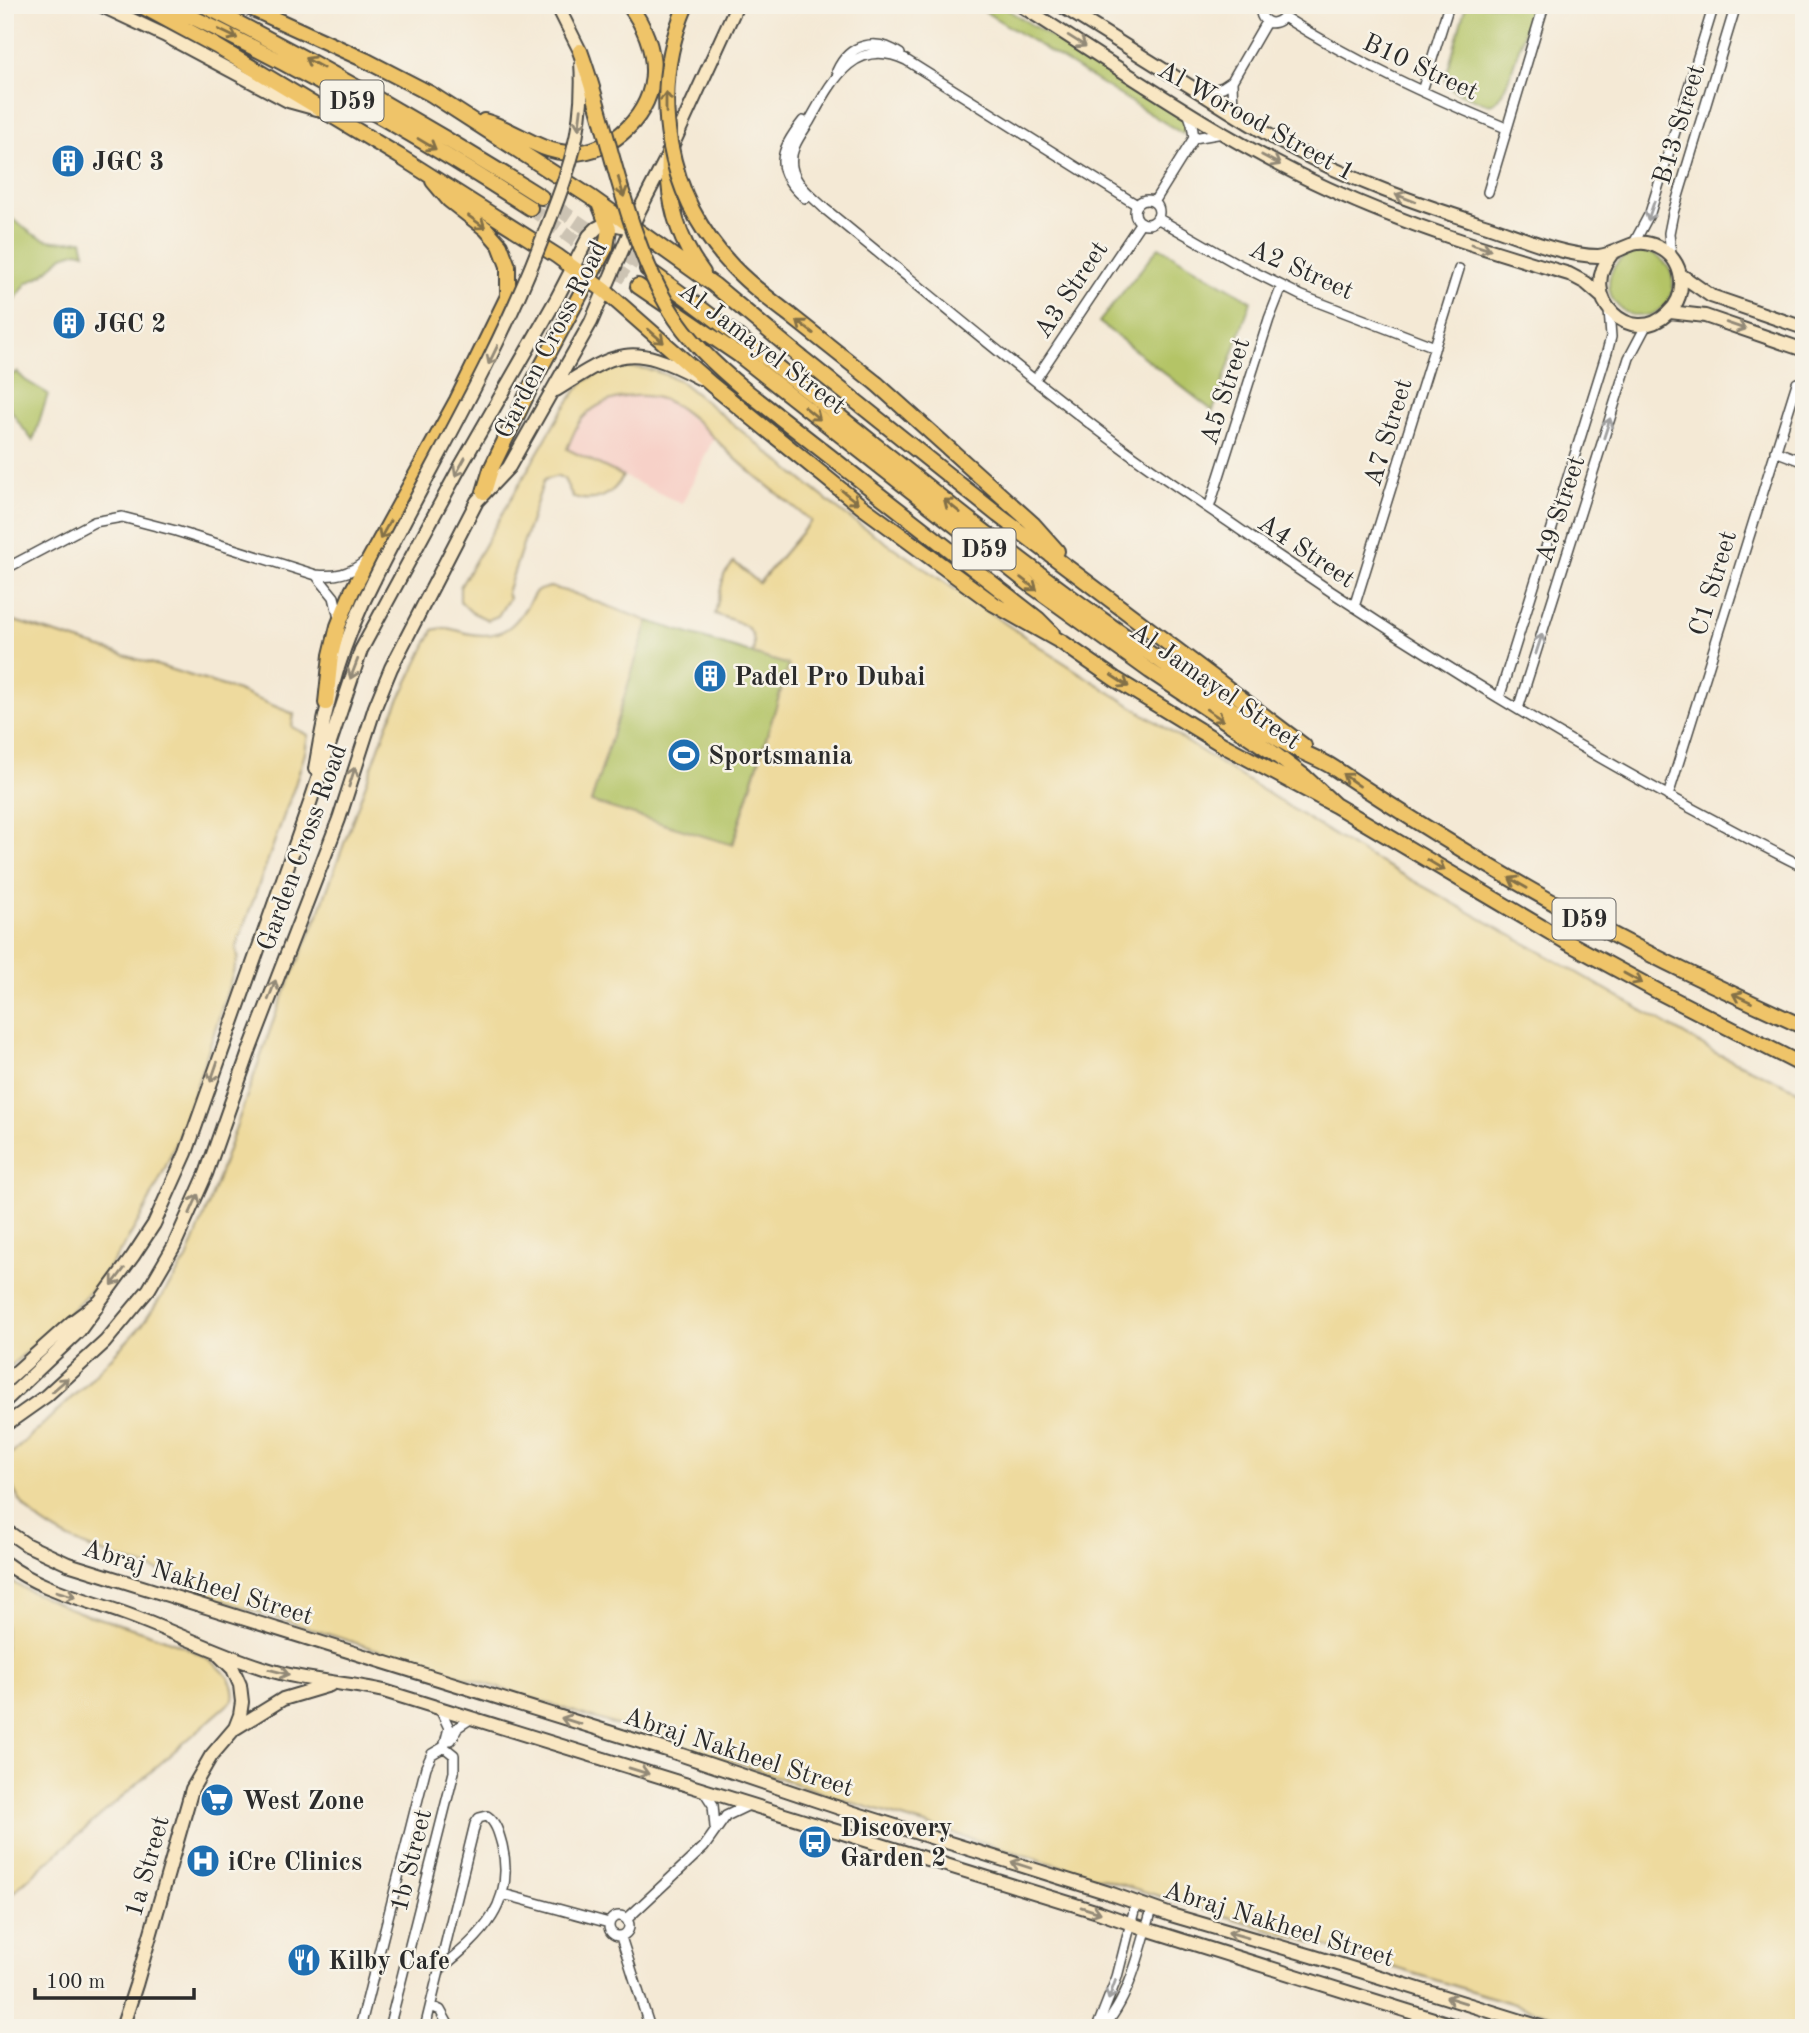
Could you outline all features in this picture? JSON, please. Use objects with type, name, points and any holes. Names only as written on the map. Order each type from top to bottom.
[{"type":"main road","points":[[140,5],[224,51],[429,174],[573,267],[605,291],[712,385],[918,549],[1016,618],[1063,643],[1191,726],[1335,805]]},
{"type":"main road","name":"D59","points":[[167,5],[310,78],[394,125],[530,208]]},
{"type":"main road","name":"D59","points":[[203,5],[357,87],[541,197]]},
{"type":"main road","points":[[244,5],[387,71],[472,120],[597,201],[714,285],[982,501],[1330,766]]},
{"type":"main road","points":[[472,120],[500,126],[549,150],[572,153],[595,149],[616,138],[635,120],[648,97],[653,71],[650,46],[641,22],[629,5]]},
{"type":"main road","points":[[686,5],[669,56],[665,97],[667,128],[679,180],[696,218],[713,244],[734,268],[877,384],[1033,524],[1068,566]]},
{"type":"main road","points":[[580,51],[629,215],[645,259],[685,331],[704,353],[745,390],[1038,620],[1063,643]]},
{"type":"main road","points":[[669,153],[668,174],[673,216],[694,260],[714,285]]},
{"type":"main road","points":[[326,703],[328,671],[338,626],[352,591],[457,400],[508,296],[508,266],[500,245],[486,229],[449,200],[429,174]]},
{"type":"main road","points":[[484,492],[491,469],[532,384],[607,247],[607,223],[597,201]]},
{"type":"main road","name":"Al Jamayel Street","points":[[647,270],[775,363],[981,529],[1080,603],[1240,714],[1306,755],[1330,766],[1372,795],[1517,883],[1656,957],[1804,1027]]},
{"type":"main road","name":"Al Jamayel Street","points":[[638,286],[739,355],[1032,586],[1150,671],[1272,752],[1305,777],[1335,805],[1565,941],[1804,1066]]},
{"type":"street","points":[[100,5],[164,35],[288,101],[318,109]]},
{"type":"street","points":[[311,800],[326,703],[346,640],[374,580],[506,329],[573,157],[582,104],[580,51],[557,5]]},
{"type":"street","points":[[632,228],[737,5]]},
{"type":"street","points":[[730,21],[743,5]]},
{"type":"street","name":"Al Worood Street 1","points":[[1020,5],[1187,111],[1297,173],[1372,208],[1569,274],[1586,283],[1601,296],[1609,310]]},
{"type":"street","name":"Al Worood Street 1","points":[[1060,5],[1233,114],[1314,160],[1406,199],[1567,251],[1587,255],[1611,255]]},
{"type":"street","points":[[1261,5],[1260,14],[1266,22],[1276,23],[1284,18],[1284,5]]},
{"type":"street","points":[[1422,92],[1449,5]]},
{"type":"street","points":[[1488,192],[1544,5]]},
{"type":"street","name":"B13 Street","points":[[1634,243],[1650,213],[1714,5]]},
{"type":"street","name":"B13 Street","points":[[1671,257],[1669,233],[1673,213],[1736,5]]},
{"type":"street","name":"B10 Street","points":[[1284,18],[1365,64],[1506,128]]},
{"type":"street","points":[[1202,94],[1213,92],[1232,81],[1266,22]]},
{"type":"street","name":"A4 Street","points":[[1137,205],[891,48],[873,44],[864,45],[847,54],[835,79],[784,150],[782,160],[788,181],[804,197],[825,209],[1118,444],[1209,508],[1419,650],[1668,796],[1804,867]]},
{"type":"street","points":[[1232,81],[1233,114]]},
{"type":"street","points":[[1154,202],[1194,138],[1187,111]]},
{"type":"street","points":[[1194,138],[1224,133]]},
{"type":"street","points":[[1145,200],[1154,202],[1159,209],[1157,218],[1149,223],[1140,222],[1135,214],[1137,205],[1145,200]]},
{"type":"street","name":"A2 Street","points":[[1157,218],[1282,286],[1435,347]]},
{"type":"street","name":"A3 Street","points":[[1035,380],[1140,222]]},
{"type":"street","name":"Garden Cross Road","points":[[5,1382],[72,1322],[100,1301],[144,1240],[179,1171],[311,800],[346,689],[370,631],[589,236],[607,223],[632,228],[605,291],[552,392],[509,467],[501,478],[484,492],[441,569],[382,688],[339,819],[250,1049],[206,1174],[174,1246],[149,1289],[105,1342],[46,1396],[5,1426]]},
{"type":"street","points":[[1601,296],[1601,274],[1611,255],[1634,243],[1655,245],[1671,257],[1681,275],[1711,296],[1804,328]]},
{"type":"street","name":"A7 Street","points":[[1354,607],[1459,269]]},
{"type":"street","points":[[1609,310],[1623,321],[1639,325],[1663,318],[1679,298],[1681,275]]},
{"type":"street","name":"A5 Street","points":[[1209,508],[1282,286]]},
{"type":"street","name":"A9 Street","points":[[1499,698],[1607,352],[1611,337],[1609,310]]},
{"type":"street","points":[[1670,312],[1705,316],[1804,350]]},
{"type":"street","name":"A9 Street","points":[[1518,709],[1629,358],[1647,324]]},
{"type":"street","points":[[552,392],[597,364],[620,356],[635,355],[664,360],[712,385]]},
{"type":"street","name":"C1 Street","points":[[1668,796],[1797,383]]},
{"type":"street","points":[[1775,451],[1804,462]]},
{"type":"street","points":[[5,569],[94,522],[122,517],[187,534],[316,575],[339,575],[369,558]]},
{"type":"street","points":[[316,575],[334,597],[338,626]]},
{"type":"street","points":[[5,1401],[86,1323],[100,1301]]},
{"type":"street","name":"Abraj Nakheel Street","points":[[6,1530],[27,1545],[68,1564],[670,1751],[1152,1909],[1544,2028]]},
{"type":"street","name":"Abraj Nakheel Street","points":[[5,1563],[51,1590],[134,1616],[206,1648],[285,1674],[384,1691],[439,1707],[1462,2028]]},
{"type":"street","name":"1a Street","points":[[122,2028],[189,1796],[204,1766],[235,1728],[242,1709],[240,1685],[227,1663],[206,1648]]},
{"type":"street","name":"1a Street","points":[[235,1728],[283,1699],[337,1683]]},
{"type":"street","name":"1b Street","points":[[439,1707],[449,1728],[446,1748]]},
{"type":"street","points":[[446,1748],[455,1732],[472,1718]]},
{"type":"street","name":"1b Street","points":[[360,2028],[426,1767],[432,1754],[440,1748],[446,1748],[454,1755],[454,1772],[388,2028]]},
{"type":"street","points":[[704,1791],[713,1805],[715,1829]]},
{"type":"street","points":[[627,1919],[704,1847],[715,1829],[733,1811],[749,1805]]},
{"type":"street","points":[[425,2028],[475,1825],[483,1816],[491,1818],[499,1835],[505,1864],[503,1894],[484,1930],[440,1969]]},
{"type":"street","points":[[503,1894],[609,1923]]},
{"type":"street","points":[[1097,2028],[1117,1977],[1136,1903]]},
{"type":"street","points":[[1102,2028],[1119,2006],[1152,1909]]},
{"type":"street","points":[[621,1937],[612,1934],[609,1923],[617,1916],[627,1919]]},
{"type":"street","points":[[621,1937],[629,1928],[627,1919]]},
{"type":"street","points":[[621,1937],[650,2028]]},
{"type":"street","points":[[431,2006],[443,2013],[450,2028]]},
{"type":"shaded area","points":[[622,396],[650,396],[671,403],[714,437],[682,504],[567,449],[581,420],[600,405]]},
{"type":"green space","points":[[974,5],[1000,5],[1155,102],[1159,101],[1180,113],[1187,123],[1183,134]]},
{"type":"green space","points":[[1466,5],[1531,5],[1505,88],[1493,103],[1482,102],[1460,93],[1445,80]]},
{"type":"green space","points":[[5,215],[45,239],[82,240],[85,253],[78,251],[63,256],[44,274],[27,283],[5,313]]},
{"type":"green space","points":[[1159,247],[1251,301],[1213,411],[1099,322]]},
{"type":"green space","points":[[1635,252],[1647,252],[1664,261],[1671,272],[1671,296],[1664,307],[1647,316],[1635,316],[1623,311],[1614,302],[1609,290],[1609,278],[1614,266],[1623,257]]},
{"type":"green space","points":[[17,372],[48,394],[33,441],[16,419],[7,397],[5,378]]},
{"type":"green space","name":"Sportsmania","points":[[648,621],[789,665],[732,846],[591,802]]},
{"type":"sand","points":[[619,364],[622,369],[644,369],[679,380],[844,514],[1049,653],[1351,846],[1716,1053],[1804,1093],[1804,2028],[1593,2028],[837,1798],[740,1764],[248,1609],[164,1573],[91,1549],[65,1537],[41,1522],[23,1504],[11,1482],[9,1456],[84,1386],[142,1325],[187,1259],[276,1013],[318,915],[388,723],[433,630],[447,628],[480,635],[501,632],[523,612],[536,591],[550,587],[648,621],[591,802],[733,845],[789,665],[753,654],[753,636],[750,630],[739,622],[715,614],[724,575],[734,562],[759,583],[811,521],[679,408],[648,396],[623,397],[589,412],[579,423],[567,449],[623,476],[619,483],[603,497],[581,499],[573,497],[564,479],[558,476],[544,480],[507,593],[509,598],[498,616],[488,620],[471,612],[460,601],[460,587],[560,414],[581,384],[599,372]]},
{"type":"sand","points":[[5,618],[230,688],[294,714],[292,727],[308,735],[295,785],[236,948],[238,958],[198,1081],[168,1162],[128,1238],[104,1274],[57,1325],[5,1371]]},
{"type":"sand","points":[[5,1578],[69,1608],[146,1632],[198,1654],[218,1667],[231,1682],[233,1700],[5,1899]]},
{"type":"tunnel","points":[[541,197],[647,269]]},
{"type":"tunnel","points":[[530,208],[638,286]]},
{"type":"place","name":"JGC 3","points":[[68,161]]},
{"type":"place","name":"JGC 2","points":[[69,323]]},
{"type":"place","name":"Padel Pro Dubai","points":[[710,676]]},
{"type":"place","name":"Sportsmania","points":[[684,755]]},
{"type":"place","name":"West Zone","points":[[217,1800]]},
{"type":"place","name":"Discovery Garden 2","points":[[815,1842]]},
{"type":"place","name":"iCre Clinics","points":[[203,1861]]},
{"type":"place","name":"Kilby Cafe","points":[[304,1960]]}]
